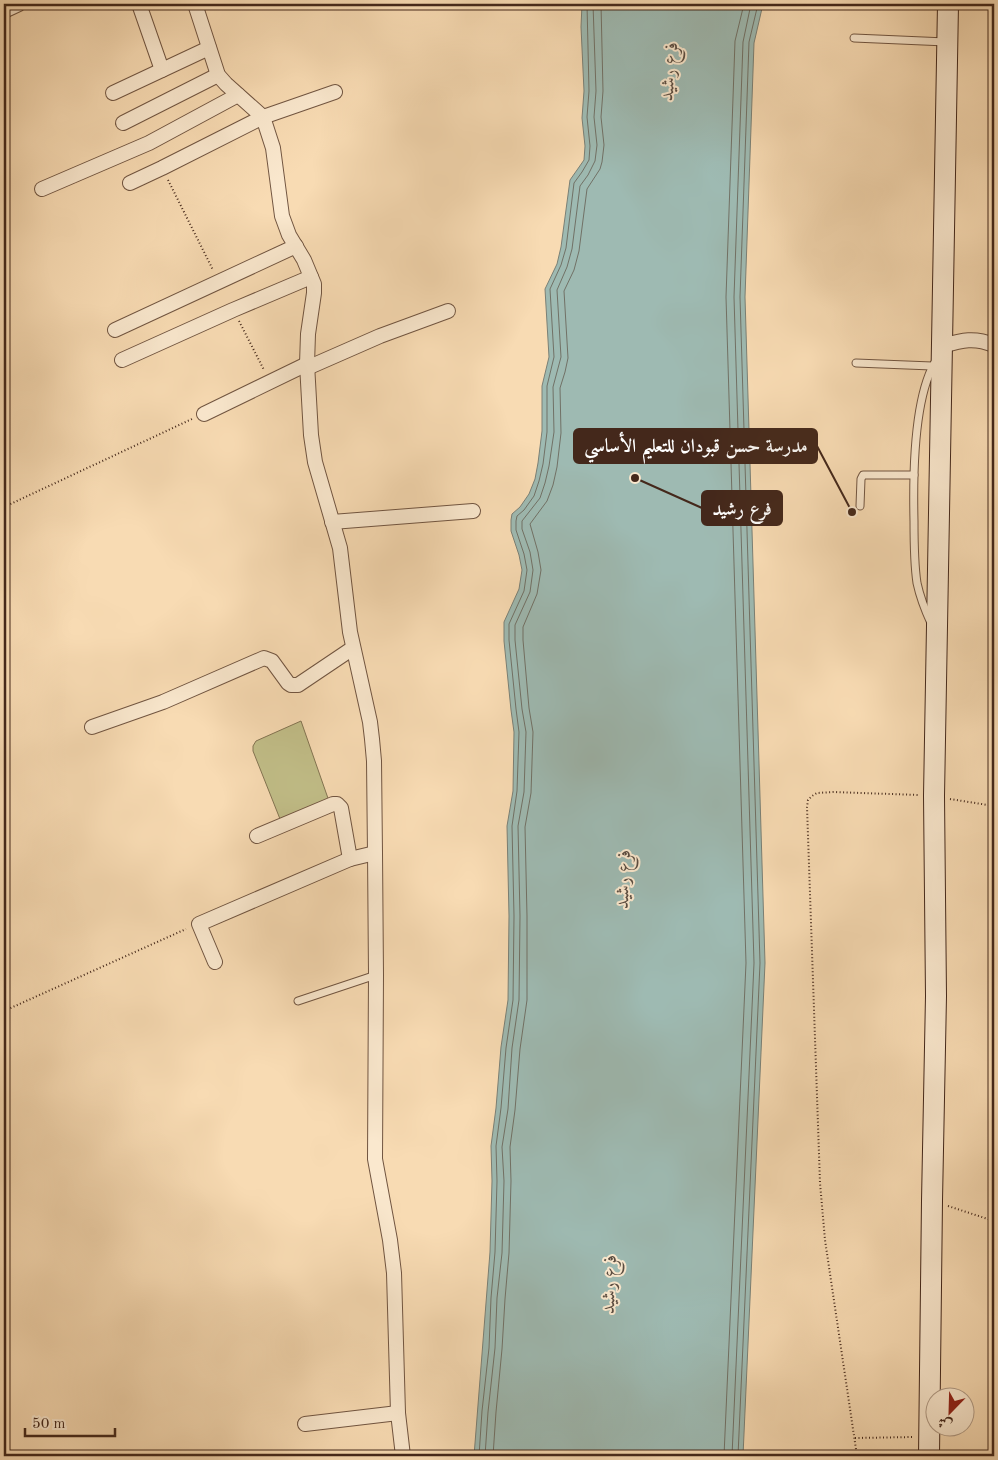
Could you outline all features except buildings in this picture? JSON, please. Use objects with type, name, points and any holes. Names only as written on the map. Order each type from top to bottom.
[{"type":"street","points":[[4,11],[19,4]]},
{"type":"street","points":[[139,4],[162,70]]},
{"type":"street","points":[[195,4],[218,75],[263,117],[273,148],[285,226],[314,284],[308,334],[307,366],[311,436],[321,489],[340,548],[353,648],[370,722],[374,760],[375,1159],[394,1273],[398,1413],[403,1456]]},
{"type":"street","points":[[929,1447],[936,996],[934,796],[939,356],[948,4]]},
{"type":"street","points":[[113,93],[210,48]]},
{"type":"street","points":[[124,123],[218,75]]},
{"type":"street","points":[[130,182],[263,117],[335,92]]},
{"type":"street","points":[[42,190],[149,142],[238,94]]},
{"type":"street","points":[[115,330],[296,246]]},
{"type":"street","points":[[122,360],[311,277]]},
{"type":"street","points":[[204,414],[307,366],[448,311]]},
{"type":"street","points":[[939,356],[962,340],[972,339],[994,345]]},
{"type":"street","points":[[332,522],[473,511]]},
{"type":"street","points":[[92,727],[163,702],[264,658],[272,661],[288,683],[298,685],[353,648]]},
{"type":"street","points":[[257,836],[337,804],[341,808],[350,859]]},
{"type":"street","points":[[214,962],[199,924],[350,859],[375,853]]},
{"type":"street","points":[[305,1424],[398,1413]]},
{"type":"lane","points":[[854,38],[947,42]]},
{"type":"lane","points":[[856,363],[939,356],[920,406],[914,475],[914,539],[917,582],[924,606],[936,635]]},
{"type":"lane","points":[[860,506],[861,479],[863,475],[914,475]]},
{"type":"lane","points":[[298,1001],[376,975]]},
{"type":"path","points":[[162,168],[219,282]]},
{"type":"path","points":[[233,310],[270,382]]},
{"type":"path","points":[[4,507],[204,414]]},
{"type":"path","points":[[857,1456],[825,1240],[820,1183],[806,807],[808,800],[817,793],[833,792],[934,796],[994,806]]},
{"type":"path","points":[[4,1011],[199,924]]},
{"type":"path","points":[[932,1201],[994,1222]]},
{"type":"path","points":[[855,1438],[929,1447]]},
{"type":"shaded area","points":[[301,721],[330,804],[282,824],[253,751],[253,746],[256,741]]},
{"type":"water","points":[[582,4],[763,4],[754,43],[745,297],[765,963],[743,1456],[474,1456],[490,1252],[491,1146],[501,1047],[508,1000],[507,826],[513,791],[514,732],[504,641],[504,622],[519,589],[522,570],[511,531],[511,520],[512,514],[520,507],[529,494],[535,479],[542,431],[542,386],[549,357],[545,289],[557,264],[561,247],[570,180],[584,160]]},
{"type":"place","name":"فرع رشيد","points":[[635,478]]},
{"type":"place","name":"مدرسة حسن قبودان للتعليم الأساسي","points":[[852,512]]}]
